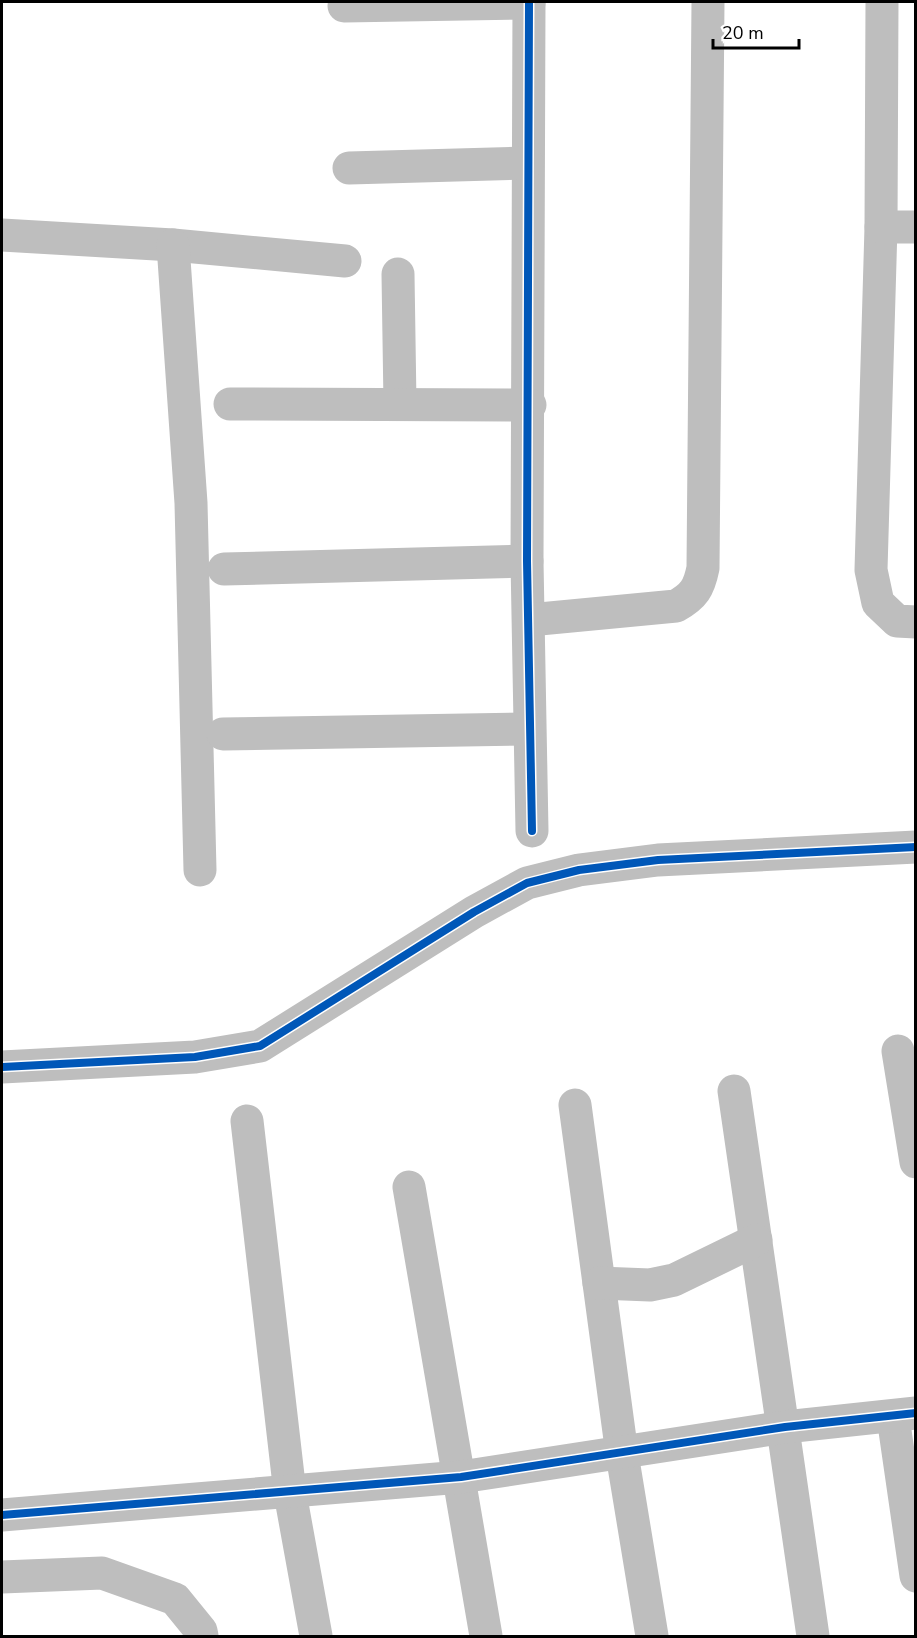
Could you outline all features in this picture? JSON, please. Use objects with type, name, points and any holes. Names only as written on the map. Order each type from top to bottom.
[{"type":"street","points":[[344,6],[529,2],[527,164],[530,405],[527,561],[530,620],[528,729],[532,831]]},
{"type":"street","points":[[530,620],[676,606],[691,598],[700,585],[703,568],[708,2]]},
{"type":"street","points":[[882,2],[881,227],[871,570],[878,603],[897,621],[915,622]]},
{"type":"street","points":[[349,168],[527,164]]},
{"type":"street","points":[[881,227],[915,227]]},
{"type":"street","points":[[2,235],[173,245],[345,261]]},
{"type":"street","points":[[173,245],[191,503],[200,870]]},
{"type":"street","points":[[398,274],[400,404]]},
{"type":"street","points":[[230,404],[530,405]]},
{"type":"street","points":[[224,569],[527,561]]},
{"type":"street","points":[[223,734],[528,729]]},
{"type":"street","points":[[2,1067],[195,1057],[260,1046],[474,912],[526,884],[579,870],[658,860],[915,847]]},
{"type":"street","points":[[898,1052],[915,1162]]},
{"type":"street","points":[[734,1091],[785,1427],[813,1636]]},
{"type":"street","points":[[575,1106],[622,1454],[652,1636]]},
{"type":"street","points":[[247,1121],[290,1493],[316,1636]]},
{"type":"street","points":[[409,1187],[461,1477],[486,1636]]},
{"type":"street","points":[[599,1283],[650,1285],[674,1280],[756,1240]]},
{"type":"street","points":[[2,1515],[290,1493],[461,1477],[622,1454],[785,1427],[904,1415],[915,1572]]},
{"type":"street","points":[[2,1577],[102,1574],[123,1580],[175,1599],[201,1631],[202,1636]]},
{"type":"cycle path","points":[[529,2],[527,561],[532,831]]},
{"type":"cycle path","points":[[2,1067],[195,1057],[260,1046],[474,912],[527,883],[579,870],[658,860],[916,847]]},
{"type":"cycle path","points":[[2,1515],[461,1477],[785,1427],[916,1413]]}]
